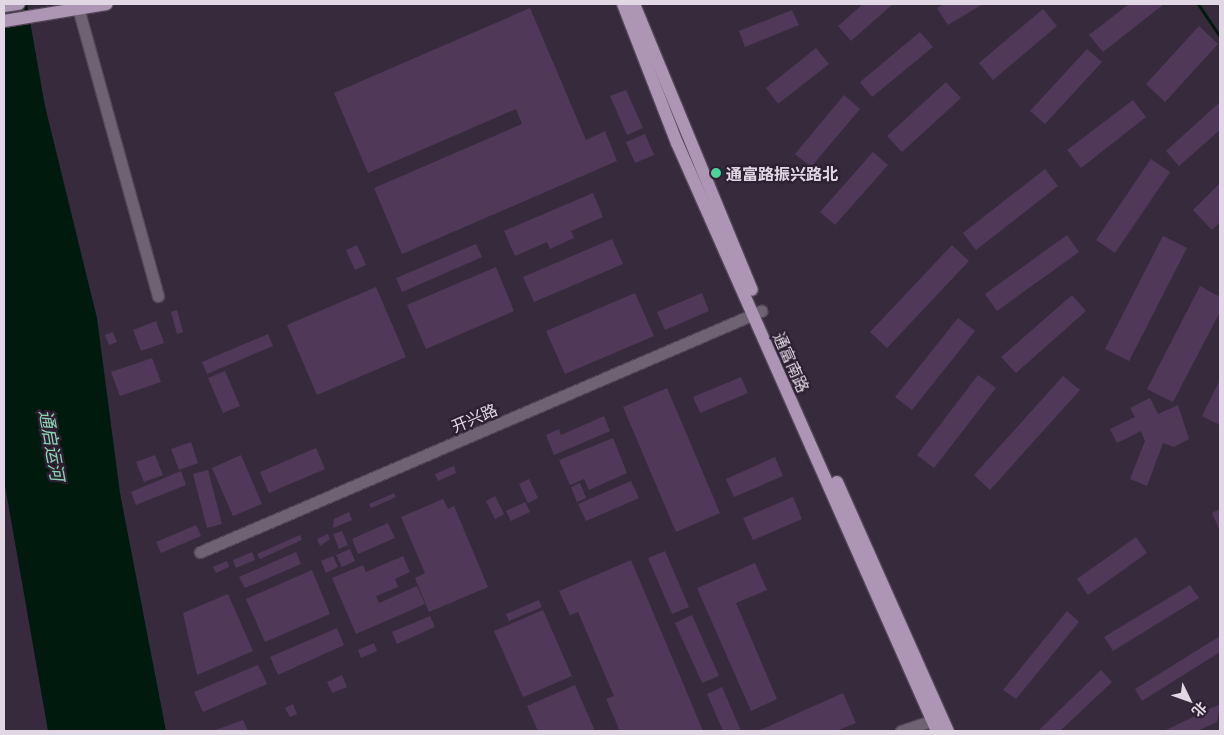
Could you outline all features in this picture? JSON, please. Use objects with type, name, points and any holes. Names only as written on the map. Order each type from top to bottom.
[{"type":"main road","points":[[4,6],[20,4]]},
{"type":"main road","points":[[4,21],[56,12],[77,6],[108,4]]},
{"type":"main road","name":"通富南路","points":[[623,4],[677,143],[757,313],[937,723],[948,731]]},
{"type":"main road","name":"通富南路","points":[[634,4],[757,313]]},
{"type":"street","points":[[77,6],[158,296]]},
{"type":"street","name":"开兴路","points":[[200,552],[757,313]]},
{"type":"street","points":[[901,731],[937,723]]},
{"type":"water","name":"通启运河","points":[[4,4],[27,4],[45,106],[97,318],[120,493],[166,731],[48,731],[4,480]]},
{"type":"building","points":[[863,4],[893,4],[851,41],[838,26]]},
{"type":"building","points":[[944,4],[983,4],[948,25],[937,8]]},
{"type":"building","points":[[1129,4],[1164,4],[1103,52],[1089,35]]},
{"type":"building","points":[[530,8],[586,140],[605,131],[617,161],[402,254],[374,188],[522,124],[516,109],[368,173],[334,93]]},
{"type":"building","points":[[1043,9],[1057,26],[993,80],[979,63]]},
{"type":"building","points":[[792,10],[799,25],[745,47],[739,31]]},
{"type":"building","points":[[1199,26],[1218,44],[1165,102],[1146,84]]},
{"type":"building","points":[[920,32],[933,47],[872,97],[860,82]]},
{"type":"building","points":[[816,48],[829,64],[778,104],[766,88]]},
{"type":"building","points":[[1087,49],[1102,62],[1045,124],[1030,111]]},
{"type":"building","points":[[946,82],[961,98],[902,152],[887,136]]},
{"type":"building","points":[[626,90],[643,128],[627,135],[610,96]]},
{"type":"building","points":[[844,95],[860,109],[811,167],[795,154]]},
{"type":"building","points":[[1133,100],[1146,117],[1081,168],[1067,150]]},
{"type":"building","points":[[1220,102],[1220,130],[1179,166],[1166,151]]},
{"type":"building","points":[[645,134],[654,155],[635,163],[626,142]]},
{"type":"building","points":[[873,152],[888,165],[835,225],[820,212]]},
{"type":"building","points":[[1151,159],[1170,172],[1115,253],[1096,240]]},
{"type":"building","points":[[1045,169],[1058,186],[976,250],[963,233]]},
{"type":"building","points":[[1220,183],[1220,222],[1212,230],[1193,210]]},
{"type":"building","points":[[593,193],[603,217],[571,231],[574,238],[550,249],[547,242],[515,256],[504,231]]},
{"type":"building","points":[[1067,235],[1079,252],[997,311],[985,294]]},
{"type":"building","points":[[1163,236],[1187,248],[1129,361],[1105,349]]},
{"type":"building","points":[[612,239],[623,264],[534,302],[523,277]]},
{"type":"building","points":[[476,244],[482,257],[402,292],[396,278]]},
{"type":"building","points":[[357,245],[366,265],[355,270],[346,250]]},
{"type":"building","points":[[952,245],[969,261],[887,348],[870,332]]},
{"type":"building","points":[[496,267],[514,311],[426,349],[407,305]]},
{"type":"building","points":[[1200,286],[1220,297],[1220,312],[1173,402],[1147,389]]},
{"type":"building","points":[[376,287],[406,357],[317,395],[287,325]]},
{"type":"building","points":[[635,293],[654,336],[565,374],[546,331]]},
{"type":"building","points":[[702,293],[709,311],[665,330],[657,312]]},
{"type":"building","points":[[1072,295],[1086,311],[1016,373],[1001,357]]},
{"type":"building","points":[[177,310],[183,332],[177,334],[171,312]]},
{"type":"building","points":[[958,318],[975,331],[912,410],[895,397]]},
{"type":"building","points":[[156,321],[164,343],[141,351],[133,330]]},
{"type":"building","points":[[113,332],[117,342],[109,345],[105,335]]},
{"type":"building","points":[[268,334],[273,346],[207,374],[202,362]]},
{"type":"building","points":[[152,358],[161,382],[120,396],[111,372]]},
{"type":"building","points":[[225,371],[240,406],[223,413],[208,378]]},
{"type":"building","points":[[978,375],[996,388],[934,468],[917,455]]},
{"type":"building","points":[[1063,376],[1080,390],[990,490],[974,475]]},
{"type":"building","points":[[741,377],[748,393],[700,413],[693,397]]},
{"type":"building","points":[[1220,380],[1220,425],[1202,416]]},
{"type":"building","points":[[667,388],[720,513],[676,532],[623,407]]},
{"type":"building","points":[[1150,398],[1158,414],[1178,405],[1189,439],[1174,447],[1163,443],[1147,486],[1130,479],[1145,441],[1141,431],[1117,443],[1110,429],[1135,417],[1130,408]]},
{"type":"building","points":[[604,416],[610,431],[554,455],[546,435],[559,429],[561,435]]},
{"type":"building","points":[[613,438],[627,473],[589,490],[584,479],[570,485],[559,460]]},
{"type":"building","points":[[191,442],[198,463],[179,470],[171,449]]},
{"type":"building","points":[[316,448],[325,469],[269,493],[260,472]]},
{"type":"building","points":[[155,455],[163,475],[144,482],[136,462]]},
{"type":"building","points":[[241,455],[262,504],[233,516],[212,468]]},
{"type":"building","points":[[775,457],[783,476],[734,497],[726,479]]},
{"type":"building","points":[[454,466],[456,473],[438,481],[435,474]]},
{"type":"building","points":[[208,470],[222,524],[207,528],[193,474]]},
{"type":"building","points":[[181,471],[186,485],[136,505],[131,492]]},
{"type":"building","points":[[529,479],[538,498],[528,503],[519,484]]},
{"type":"building","points":[[631,481],[639,498],[586,521],[578,504]]},
{"type":"building","points":[[580,483],[586,498],[577,502],[571,487]]},
{"type":"building","points":[[394,493],[396,497],[371,508],[369,504]]},
{"type":"building","points":[[495,496],[504,514],[495,519],[486,501]]},
{"type":"building","points":[[793,497],[802,519],[753,540],[743,518]]},
{"type":"building","points":[[443,499],[448,509],[454,506],[488,587],[429,612],[415,578],[425,573],[401,517]]},
{"type":"building","points":[[525,502],[530,512],[511,521],[506,511]]},
{"type":"building","points":[[1220,509],[1220,531],[1212,513]]},
{"type":"building","points":[[349,512],[352,520],[333,528],[334,519]]},
{"type":"building","points":[[388,523],[395,538],[358,554],[352,539]]},
{"type":"building","points":[[196,525],[201,536],[161,553],[156,542]]},
{"type":"building","points":[[342,531],[348,545],[339,549],[333,534]]},
{"type":"building","points":[[328,534],[330,539],[320,546],[317,539]]},
{"type":"building","points":[[300,535],[302,540],[260,559],[257,554]]},
{"type":"building","points":[[1136,537],[1147,553],[1088,595],[1077,579]]},
{"type":"building","points":[[350,549],[355,561],[342,567],[336,555]]},
{"type":"building","points":[[665,551],[689,607],[672,614],[648,558]]},
{"type":"building","points":[[252,552],[255,560],[236,568],[233,560]]},
{"type":"building","points":[[296,552],[301,564],[245,588],[239,577]]},
{"type":"building","points":[[333,556],[338,567],[326,573],[321,561]]},
{"type":"building","points":[[403,556],[410,572],[395,579],[398,587],[376,596],[379,603],[417,586],[425,604],[356,634],[332,578],[363,565],[366,572]]},
{"type":"building","points":[[631,560],[703,731],[620,731],[606,699],[614,696],[578,612],[570,615],[559,591]]},
{"type":"building","points":[[227,561],[229,567],[216,573],[213,567]]},
{"type":"building","points":[[755,563],[767,590],[736,603],[777,699],[751,711],[697,588]]},
{"type":"building","points":[[312,570],[330,614],[265,642],[246,599]]},
{"type":"building","points":[[1190,585],[1199,598],[1113,651],[1104,637]]},
{"type":"building","points":[[228,594],[253,651],[197,675],[183,613]]},
{"type":"building","points":[[539,600],[542,607],[509,621],[506,614]]},
{"type":"building","points":[[543,610],[572,676],[523,697],[494,631]]},
{"type":"building","points":[[1067,611],[1079,622],[1016,699],[1003,690]]},
{"type":"building","points":[[692,615],[719,676],[702,683],[675,623]]},
{"type":"building","points":[[430,616],[435,627],[397,644],[392,632]]},
{"type":"building","points":[[337,628],[344,645],[278,675],[270,657]]},
{"type":"building","points":[[1220,636],[1220,652],[1142,701],[1135,689]]},
{"type":"building","points":[[374,643],[377,651],[361,658],[358,650]]},
{"type":"building","points":[[258,665],[267,684],[203,712],[194,692]]},
{"type":"building","points":[[1101,670],[1112,682],[1060,731],[1038,731]]},
{"type":"building","points":[[342,675],[347,687],[332,693],[327,682]]},
{"type":"building","points":[[575,685],[595,731],[538,731],[527,706]]},
{"type":"building","points":[[722,687],[741,731],[723,731],[707,694]]},
{"type":"building","points":[[843,693],[856,723],[836,731],[758,731]]},
{"type":"building","points":[[293,704],[297,714],[290,717],[285,708]]},
{"type":"building","points":[[1220,704],[1217,722],[1197,731],[1164,731]]},
{"type":"building","points":[[243,720],[248,731],[213,731]]},
{"type":"waterway","points":[[1198,4],[1220,37]]},
{"type":"place","name":"通富路振兴路北","points":[[716,173]]}]
